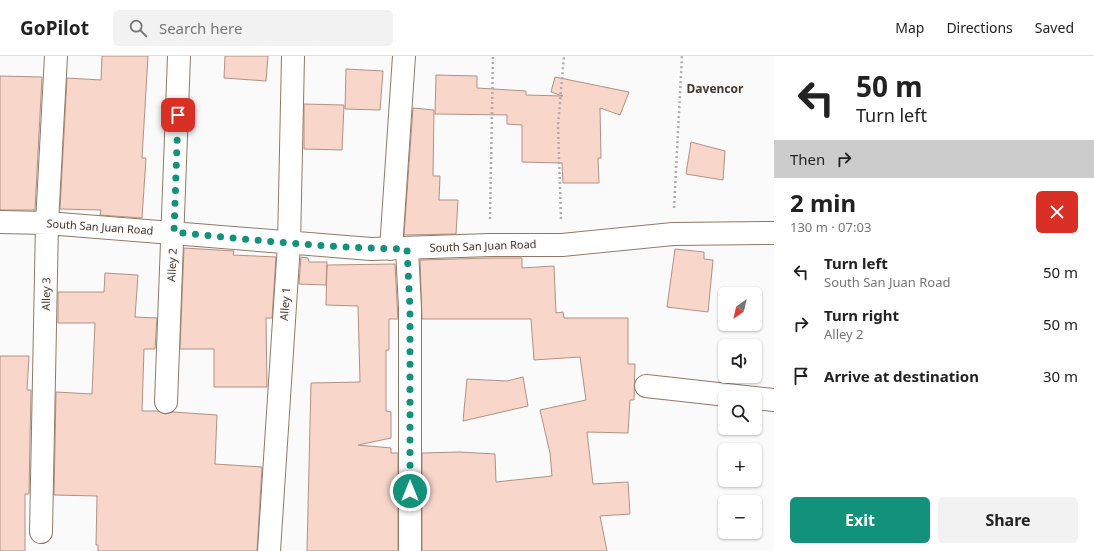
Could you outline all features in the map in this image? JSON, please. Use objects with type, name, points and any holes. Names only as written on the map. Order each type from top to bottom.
[{"type":"street","name":"Alley 3","points":[[41,532],[47,223],[56,56]]},
{"type":"street","name":"Alley 2","points":[[166,402],[174,232],[179,56]]},
{"type":"street","name":"Alley 1","points":[[269,551],[289,244],[293,56]]},
{"type":"street","points":[[404,56],[399,249],[410,308],[410,551]]},
{"type":"street","name":"South San Juan Road","points":[[0,222],[47,223],[174,232],[289,244],[399,249],[490,245],[562,245],[673,234],[774,233]]},
{"type":"street","points":[[646,386],[718,394]]},
{"type":"street","points":[[762,399],[774,400]]},
{"type":"path","points":[[490,245],[493,56]]},
{"type":"path","points":[[562,245],[558,125],[564,56]]},
{"type":"path","points":[[673,234],[682,56]]},
{"type":"building","points":[[102,56],[148,56],[142,158],[146,158],[142,218],[100,215],[101,210],[60,209],[67,78],[101,80]]},
{"type":"building","points":[[225,56],[268,56],[266,81],[224,78]]},
{"type":"building","points":[[346,69],[383,71],[380,110],[345,109]]},
{"type":"building","points":[[436,75],[477,76],[477,88],[526,91],[526,95],[563,96],[551,92],[555,77],[629,92],[620,115],[600,108],[601,158],[598,158],[599,183],[563,183],[562,163],[522,162],[522,125],[507,124],[507,115],[435,114]]},
{"type":"building","points":[[0,76],[42,77],[35,210],[0,210]]},
{"type":"building","points":[[304,104],[344,105],[342,150],[304,149]]},
{"type":"building","points":[[413,108],[434,110],[433,176],[440,176],[439,200],[458,200],[456,234],[404,235]]},
{"type":"building","points":[[691,142],[725,151],[723,180],[686,174]]},
{"type":"building","points":[[184,248],[234,251],[233,255],[276,257],[272,318],[266,318],[267,387],[214,387],[214,349],[180,349]]},
{"type":"building","points":[[675,249],[704,252],[704,259],[713,260],[708,312],[667,307]]},
{"type":"building","points":[[301,257],[308,258],[309,262],[327,262],[326,285],[299,284]]},
{"type":"building","points":[[522,258],[522,268],[554,266],[556,313],[563,312],[564,318],[628,318],[628,364],[635,364],[634,400],[630,400],[628,433],[587,432],[593,484],[628,482],[630,514],[600,516],[607,551],[422,551],[422,453],[460,452],[495,454],[496,482],[552,476],[550,453],[540,410],[586,400],[580,357],[534,360],[531,319],[422,319],[420,260]]},
{"type":"building","points":[[395,264],[398,319],[389,319],[389,350],[386,350],[386,411],[391,412],[391,438],[358,445],[391,448],[391,453],[398,453],[398,551],[307,551],[311,383],[360,382],[358,306],[326,305],[327,265]]},
{"type":"building","points":[[105,273],[138,275],[135,317],[157,318],[155,349],[144,349],[142,411],[158,411],[165,414],[173,412],[217,415],[215,464],[262,467],[257,551],[98,551],[98,545],[96,545],[97,496],[54,495],[56,392],[92,394],[95,323],[58,323],[58,292],[104,292]]},
{"type":"building","points":[[0,356],[29,356],[27,390],[31,390],[29,494],[25,494],[25,551],[0,551]]},
{"type":"building","points":[[523,377],[528,406],[463,421],[467,379],[507,381]]},
{"type":"district","name":"Davencor","points":[[715,89]]},
{"type":"route","points":[[178,115],[174,232],[289,244],[371,249],[407,249],[410,308],[410,491]]}]
